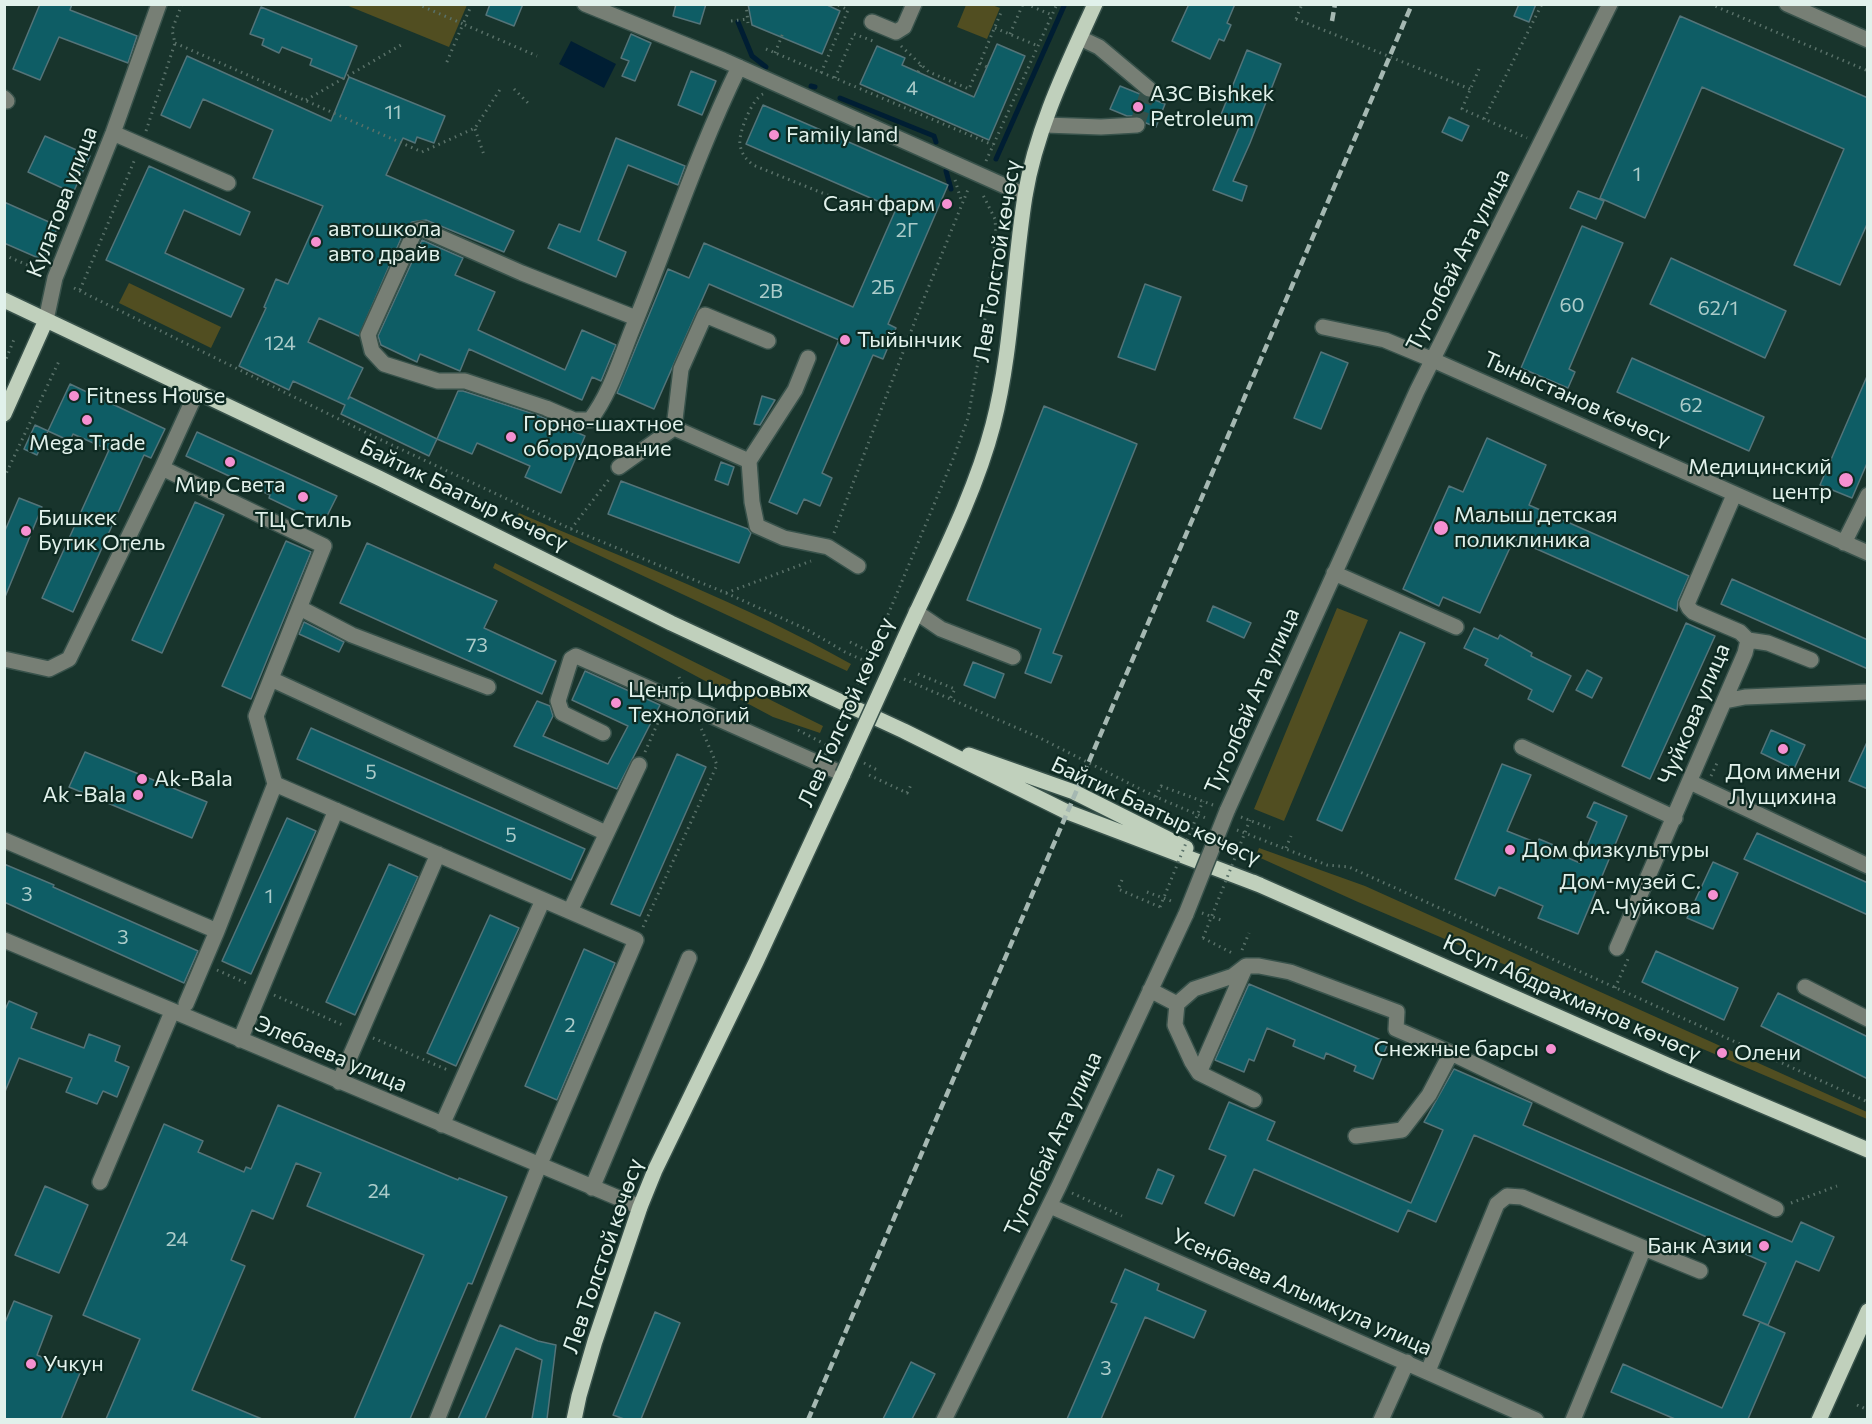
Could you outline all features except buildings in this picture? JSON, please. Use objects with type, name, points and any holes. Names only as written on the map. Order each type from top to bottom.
[{"type":"main road","name":"Лев Толстой көчөсү","points":[[574,1419],[595,1341],[640,1207],[655,1170],[756,962],[843,774],[986,452],[1001,385],[1025,195],[1061,79],[1095,4]]},
{"type":"main road","name":"Байтик Баатыр көчөсү","points":[[4,300],[390,483],[671,623],[904,732],[1065,812],[1260,885]]},
{"type":"main road","name":"Кулатова улица","points":[[4,414],[10,387],[46,320]]},
{"type":"main road","name":"Байтик Баатыр көчөсү","points":[[904,732],[1074,792],[1260,885]]},
{"type":"main road","name":"Юсуп Абдрахманов көчөсү","points":[[1260,885],[1672,1067],[1868,1150]]},
{"type":"main road","points":[[1819,1419],[1868,1311]]},
{"type":"street","name":"Кулатова улица","points":[[46,320],[55,278],[112,133],[159,4]]},
{"type":"street","points":[[585,4],[723,60],[1025,195]]},
{"type":"street","points":[[876,24],[896,32],[904,27],[914,4]]},
{"type":"street","name":"Туголбай Ата улица","points":[[944,1419],[1050,1206],[1186,914],[1227,811],[1433,360],[1610,4]]},
{"type":"street","points":[[1787,4],[1868,40]]},
{"type":"street","points":[[1080,38],[1098,47],[1149,90]]},
{"type":"street","points":[[636,318],[522,273],[422,229],[415,231],[368,335],[372,351],[384,364],[438,381],[465,381],[546,408],[574,420],[590,420],[600,407],[669,239],[690,178],[739,68]]},
{"type":"street","points":[[1045,125],[1101,127],[1137,125]]},
{"type":"street","points":[[112,133],[228,183]]},
{"type":"street","points":[[619,467],[674,428],[681,369],[705,315],[768,341]]},
{"type":"street","name":"Тыныстанов көчөсү","points":[[1323,327],[1385,340],[1868,553]]},
{"type":"street","points":[[808,358],[795,390],[749,461],[752,502],[757,526],[784,538],[828,547],[858,566]]},
{"type":"street","points":[[4,659],[49,669],[69,659],[197,391]]},
{"type":"street","points":[[674,428],[749,461]]},
{"type":"street","points":[[100,1182],[179,1008],[204,964],[275,783],[256,716],[324,546],[162,468]]},
{"type":"street","name":"Чуйкова улица","points":[[1617,948],[1745,653],[1748,640],[1740,632],[1693,612],[1688,604],[1734,495]]},
{"type":"street","points":[[1844,543],[1868,495]]},
{"type":"street","points":[[1334,573],[1456,627]]},
{"type":"street","points":[[300,608],[352,634],[488,687]]},
{"type":"street","points":[[916,612],[941,629],[1013,657]]},
{"type":"street","points":[[1748,640],[1768,643],[1811,660]]},
{"type":"street","points":[[603,733],[562,713],[558,701],[571,659],[576,656],[843,774]]},
{"type":"street","points":[[270,679],[606,833]]},
{"type":"street","points":[[1725,701],[1745,697],[1868,692]]},
{"type":"street","points":[[1522,747],[1674,818]]},
{"type":"street","points":[[570,911],[639,765]]},
{"type":"street","points":[[1690,782],[1868,866]]},
{"type":"street","points":[[275,783],[636,940],[539,1166],[437,1419]]},
{"type":"street","points":[[240,1040],[336,810]]},
{"type":"street","points":[[4,840],[217,931]]},
{"type":"street","points":[[339,1082],[438,854]]},
{"type":"street","points":[[442,1125],[543,900]]},
{"type":"street","name":"Элебаева улица","points":[[4,940],[179,1008],[240,1040],[640,1207]]},
{"type":"street","points":[[592,1188],[688,958]]},
{"type":"street","points":[[1199,1073],[1246,966]]},
{"type":"street","points":[[1254,1100],[1199,1073],[1175,1025],[1177,1004],[1194,989],[1233,976],[1246,966],[1290,972],[1397,1012],[1396,1029],[1776,1209]]},
{"type":"street","points":[[1805,987],[1868,1019]]},
{"type":"street","points":[[1150,990],[1177,1004]]},
{"type":"street","points":[[1356,1136],[1402,1130],[1429,1095],[1450,1053]]},
{"type":"street","points":[[1428,1371],[1497,1204],[1507,1196],[1522,1197],[1700,1271]]},
{"type":"street","name":"Усенбаева Алымкула улица","points":[[1050,1206],[1536,1419]]},
{"type":"street","points":[[1573,1419],[1644,1248]]},
{"type":"street","points":[[1382,1419],[1407,1362]]},
{"type":"path","points":[[80,290],[141,145],[175,43],[172,30],[182,4]]},
{"type":"path","points":[[417,4],[537,56]]},
{"type":"path","points":[[446,64],[472,4]]},
{"type":"path","points":[[731,21],[748,21],[746,4]]},
{"type":"path","points":[[821,73],[848,10],[836,4]]},
{"type":"path","points":[[1010,34],[1024,4],[1052,15]]},
{"type":"path","points":[[983,169],[1057,4]]},
{"type":"path","points":[[1302,4],[1296,19],[1470,89]]},
{"type":"path","points":[[1484,119],[1542,4]]},
{"type":"path","points":[[1710,4],[1868,71]]},
{"type":"path","points":[[969,89],[1002,10]]},
{"type":"path","points":[[835,78],[854,34],[873,42],[876,24]]},
{"type":"path","points":[[995,28],[1038,46]]},
{"type":"path","points":[[775,53],[783,33]]},
{"type":"path","points":[[895,41],[929,72],[976,92]]},
{"type":"path","points":[[175,43],[422,152],[475,128],[501,88]]},
{"type":"path","points":[[306,100],[401,45]]},
{"type":"path","points":[[766,49],[993,146]]},
{"type":"path","points":[[980,63],[987,67]]},
{"type":"path","points":[[918,72],[921,65]]},
{"type":"path","points":[[1479,69],[1462,109],[1541,144]]},
{"type":"path","points":[[514,89],[528,103]]},
{"type":"path","points":[[766,93],[754,101],[740,138],[744,157],[753,165],[842,201]]},
{"type":"path","points":[[475,128],[484,155]]},
{"type":"path","points":[[952,170],[962,204]]},
{"type":"path","points":[[726,593],[825,555],[918,313],[972,181]]},
{"type":"path","points":[[825,755],[872,652],[953,459],[972,403],[996,234],[995,219],[980,189]]},
{"type":"path","points":[[4,255],[37,269]]},
{"type":"path","points":[[74,288],[377,438],[571,529],[726,593],[806,629],[845,652]]},
{"type":"path","points":[[4,364],[15,337]]},
{"type":"path","points":[[4,478],[60,359]]},
{"type":"path","points":[[571,529],[619,467]]},
{"type":"path","points":[[850,642],[872,652]]},
{"type":"path","points":[[918,674],[955,689],[950,699]]},
{"type":"path","points":[[636,940],[717,765],[679,677],[639,765]]},
{"type":"path","points":[[922,687],[1038,737],[1188,812]]},
{"type":"path","points":[[870,775],[908,793],[911,785]]},
{"type":"path","points":[[1122,880],[1119,889],[1160,907],[1203,801],[1161,786],[1156,797]]},
{"type":"path","points":[[1249,933],[1239,957],[1203,938],[1250,820],[1270,828]]},
{"type":"path","points":[[1252,836],[1327,865],[1349,867],[1868,1102]]},
{"type":"path","points":[[1286,849],[1291,836]]},
{"type":"path","points":[[204,964],[462,1077]]},
{"type":"path","points":[[1033,1174],[1122,1216]]},
{"type":"path","points":[[1776,1209],[1838,1186]]},
{"type":"path","points":[[1857,1405],[1868,1410]]},
{"type":"shaded area","points":[[346,5],[467,5],[449,47]]},
{"type":"shaded area","points":[[966,5],[992,5],[1000,8],[987,39],[957,27]]},
{"type":"shaded area","points":[[129,283],[221,327],[211,348],[119,303]]},
{"type":"shaded area","points":[[519,513],[729,603],[851,664],[847,671],[517,517]]},
{"type":"shaded area","points":[[495,563],[823,726],[820,733],[773,717],[493,568]]},
{"type":"shaded area","points":[[1337,608],[1368,620],[1284,821],[1254,809]]},
{"type":"shaded area","points":[[1259,848],[1365,886],[1867,1112],[1867,1119],[1358,902],[1256,856]]},
{"type":"water","points":[[571,41],[616,64],[604,88],[559,64]]},
{"type":"waterway","points":[[996,159],[1064,6]]},
{"type":"waterway","points":[[738,22],[752,56],[766,67]]},
{"type":"waterway","points":[[811,86],[815,87]]},
{"type":"waterway","points":[[840,98],[934,136],[936,142]]},
{"type":"waterway","points":[[946,171],[951,189]]},
{"type":"tunnel","points":[[1137,125],[1149,89]]},
{"type":"railway","points":[[1332,21],[1335,4]]},
{"type":"railway","points":[[808,1420],[1412,4]]},
{"type":"place","name":"АЗС Bishkek Petroleum","points":[[1138,107]]},
{"type":"place","name":"Family land","points":[[774,135]]},
{"type":"place","name":"Саян фарм","points":[[947,204]]},
{"type":"place","name":"автошкола авто драйв","points":[[316,242]]},
{"type":"place","name":"Тыйынчик","points":[[845,340]]},
{"type":"place","name":"Fitness House","points":[[74,396]]},
{"type":"place","name":"Mega Trade","points":[[87,420]]},
{"type":"place","name":"Горно-шахтное оборудование","points":[[511,437]]},
{"type":"place","name":"Мир Света","points":[[230,462]]},
{"type":"place","name":"Медицинский центр","points":[[1846,480]]},
{"type":"place","name":"ТЦ Стиль","points":[[303,497]]},
{"type":"place","name":"Малыш детская поликлиника","points":[[1441,528]]},
{"type":"place","name":"Бишкек Бутик Отель","points":[[26,531]]},
{"type":"place","name":"Центр Цифровых Технологий","points":[[616,703]]},
{"type":"place","name":"Дом имени Лущихина","points":[[1783,749]]},
{"type":"place","name":"Ak-Bala","points":[[142,779]]},
{"type":"place","name":"Ak -Bala","points":[[138,795]]},
{"type":"place","name":"Дом физкультуры","points":[[1510,850]]},
{"type":"place","name":"Дом-музей С. А. Чуйкова","points":[[1713,895]]},
{"type":"place","name":"Снежные барсы","points":[[1551,1049]]},
{"type":"place","name":"Олени","points":[[1722,1053]]},
{"type":"place","name":"Банк Азии","points":[[1764,1246]]},
{"type":"place","name":"Учкун","points":[[31,1364]]}]
